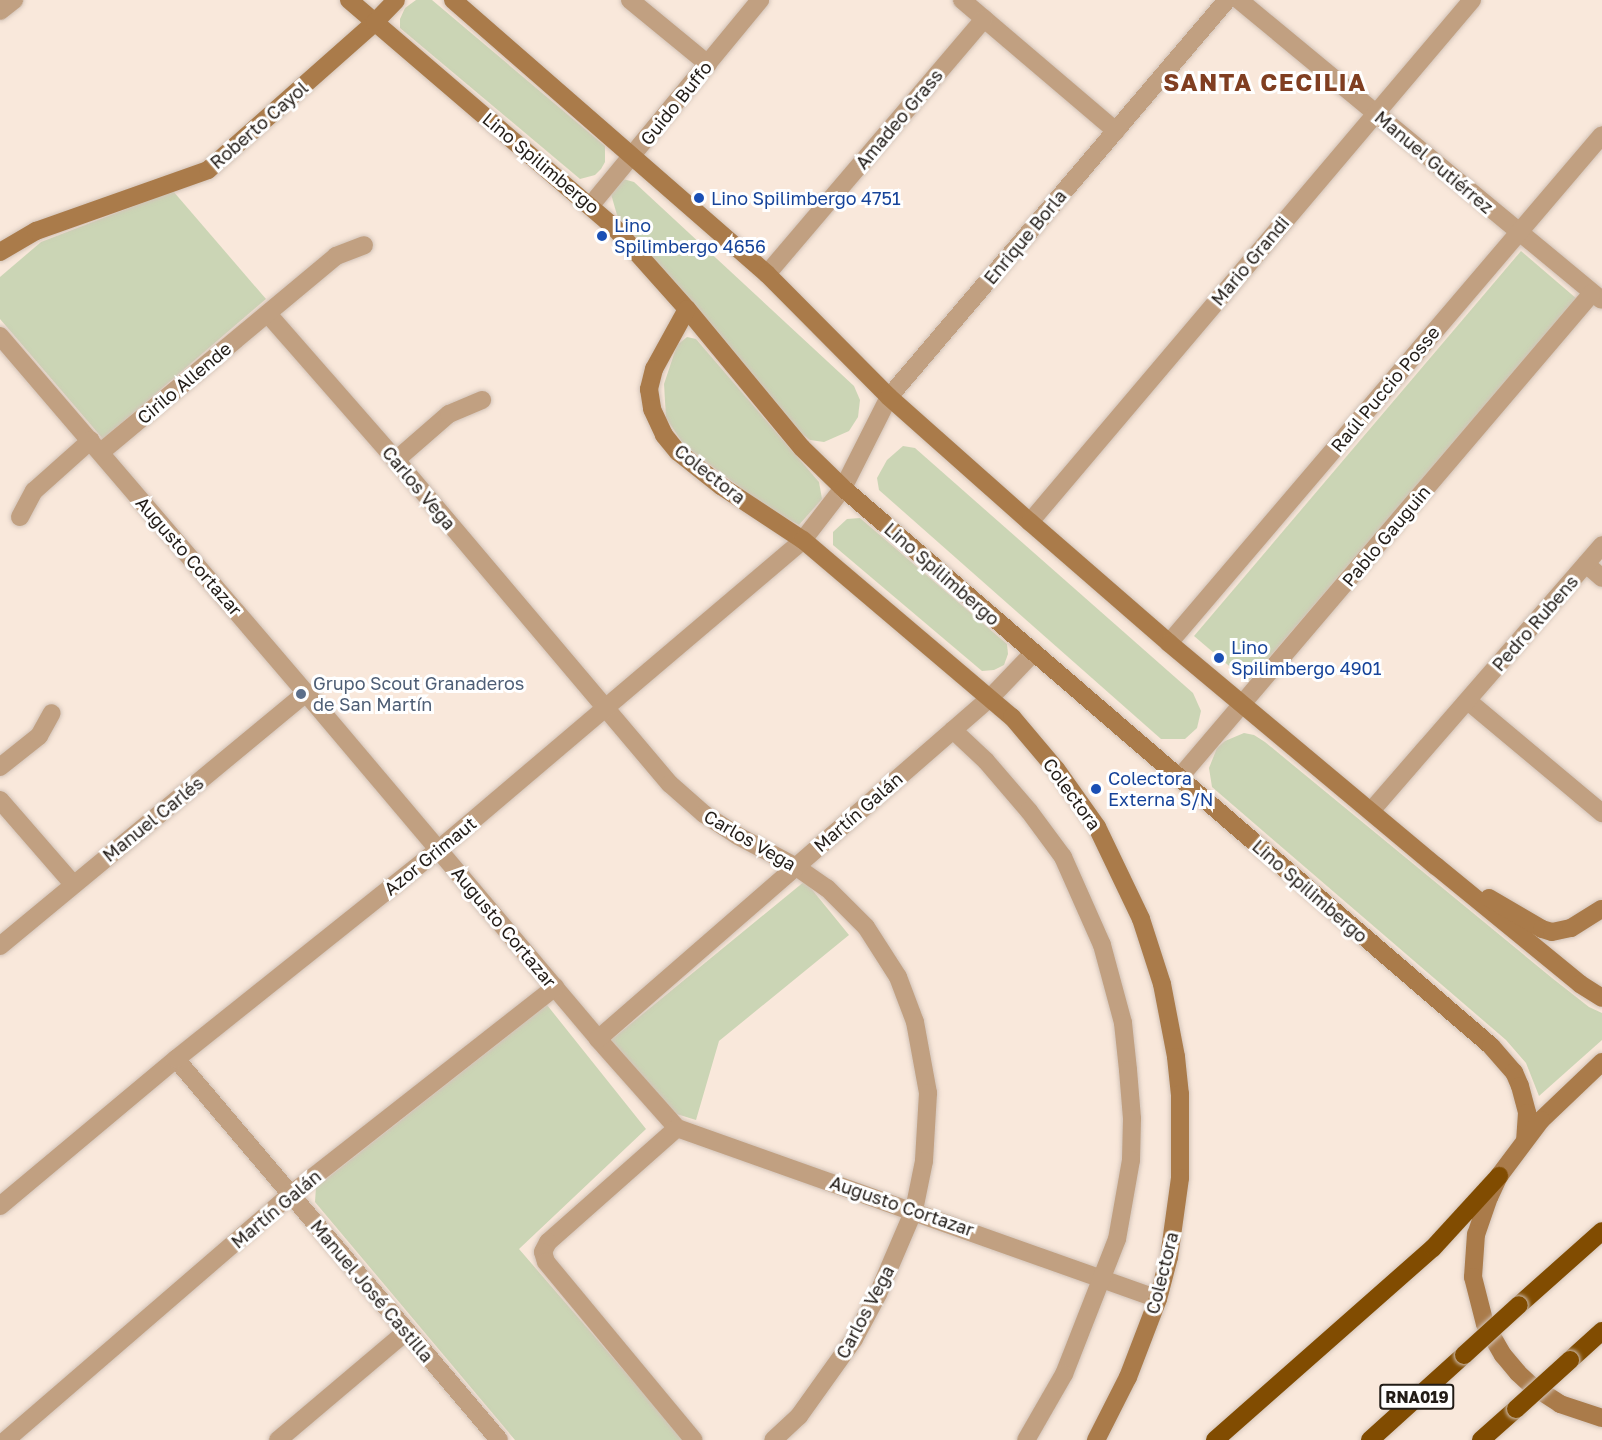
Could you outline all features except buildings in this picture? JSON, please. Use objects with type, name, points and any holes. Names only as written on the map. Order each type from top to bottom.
[{"type":"highway","points":[[1215,1440],[1433,1248],[1499,1176]]},
{"type":"highway","name":"RNA019","points":[[1370,1440],[1602,1231]]},
{"type":"highway","points":[[1482,1440],[1602,1331]]},
{"type":"main road","name":"Lino Spilimbergo","points":[[349,0],[613,226],[687,309],[802,448],[843,488],[1505,1061],[1514,1072],[1524,1100],[1527,1126],[1525,1139]]},
{"type":"main road","name":"Roberto Cayol","points":[[0,252],[36,231],[208,170],[375,22],[396,0]]},
{"type":"main road","points":[[453,0],[767,274],[889,397],[1169,643],[1436,866],[1580,984],[1602,998]]},
{"type":"main road","name":"Colectora","points":[[687,309],[654,369],[649,388],[652,409],[664,435],[678,452],[721,486],[803,540],[1012,717],[1056,769],[1097,827],[1141,920],[1162,984],[1176,1057],[1181,1136],[1175,1216],[1158,1299],[1128,1377],[1096,1440]]},
{"type":"main road","points":[[1436,866],[1542,929],[1552,932],[1571,928],[1602,909]]},
{"type":"main road","points":[[1602,1062],[1525,1139],[1499,1176],[1482,1215],[1474,1256],[1475,1294],[1485,1324],[1503,1354],[1531,1385],[1560,1404],[1602,1418]]},
{"type":"street","points":[[0,11],[14,0]]},
{"type":"street","points":[[630,0],[708,63]]},
{"type":"street","name":"Guido Buffo","points":[[591,205],[760,0]]},
{"type":"street","points":[[962,0],[1116,131]]},
{"type":"street","name":"Enrique Borla","points":[[843,488],[889,397],[1227,0]]},
{"type":"street","name":"Manuel Gutiérrez","points":[[1239,0],[1597,297]]},
{"type":"street","name":"Mario Grandi","points":[[1030,522],[1472,0]]},
{"type":"street","name":"Amadeo Grass","points":[[767,274],[984,19]]},
{"type":"street","name":"Raúl Puccio Posse","points":[[1169,643],[1602,135]]},
{"type":"street","name":"Cirilo Allende","points":[[20,517],[34,491],[268,314],[336,256],[364,245]]},
{"type":"street","name":"Pablo Gauguin","points":[[1179,778],[1597,297]]},
{"type":"street","name":"Carlos Vega","points":[[268,314],[396,460],[605,709],[685,799],[738,836],[795,866],[849,907],[880,944],[898,977],[915,1022],[928,1093],[924,1161],[914,1210],[878,1294],[854,1339],[799,1416],[773,1440]]},
{"type":"street","name":"Augusto Cortazar","points":[[0,336],[439,849],[597,1039],[678,1128],[1104,1277],[1158,1299]]},
{"type":"street","points":[[396,460],[449,414],[482,400]]},
{"type":"street","name":"Azor Grimaut","points":[[0,1206],[176,1059],[439,849],[605,709],[803,540],[843,488]]},
{"type":"street","name":"Pedro Rubens","points":[[1371,811],[1602,545]]},
{"type":"street","points":[[1586,564],[1602,579]]},
{"type":"street","name":"Martín Galán","points":[[597,1039],[991,697],[1034,652]]},
{"type":"street","name":"Manuel Carlés","points":[[0,946],[306,693]]},
{"type":"street","points":[[1468,701],[1602,813]]},
{"type":"street","points":[[0,767],[39,736],[52,713]]},
{"type":"street","points":[[953,730],[986,761],[1022,802],[1062,857],[1089,911],[1114,985],[1128,1070],[1131,1160],[1125,1205],[1117,1239],[1064,1374],[1026,1440]]},
{"type":"street","points":[[0,801],[73,884]]},
{"type":"street","name":"Martín Galán","points":[[6,1440],[291,1196],[555,987]]},
{"type":"street","name":"Manuel José Castilla","points":[[176,1059],[499,1440]]},
{"type":"street","points":[[678,1128],[548,1242],[543,1252],[546,1262],[694,1440]]},
{"type":"street","points":[[278,1440],[406,1332]]},
{"type":"green space","points":[[416,0],[432,0],[605,146],[605,162],[601,169],[595,175],[580,179],[400,28],[400,19],[405,8]]},
{"type":"green space","points":[[623,179],[634,182],[854,386],[860,400],[858,417],[849,431],[824,442],[810,440],[797,430],[617,215],[611,194]]},
{"type":"green space","points":[[173,191],[266,299],[103,439],[0,319],[0,277],[41,242]]},
{"type":"green space","points":[[1521,251],[1577,299],[1248,682],[1194,636]]},
{"type":"green space","points":[[687,337],[696,339],[819,482],[822,499],[799,525],[767,508],[684,445],[666,418],[664,384],[677,345]]},
{"type":"green space","points":[[903,446],[915,448],[1193,693],[1201,711],[1197,728],[1185,739],[1161,739],[879,490],[877,478],[887,460]]},
{"type":"green space","points":[[860,518],[1007,644],[1008,654],[1004,665],[994,670],[982,671],[833,545],[833,532],[847,519]]},
{"type":"green space","points":[[1244,733],[1254,735],[1265,742],[1552,978],[1589,1007],[1602,1013],[1602,1040],[1539,1096],[1526,1063],[1506,1040],[1212,787],[1209,768],[1217,748],[1225,741]]},
{"type":"green space","points":[[805,881],[849,935],[719,1041],[696,1120],[670,1112],[611,1040]]},
{"type":"green space","points":[[547,1005],[646,1129],[519,1249],[684,1440],[515,1440],[315,1202],[316,1187]]},
{"type":"place","name":"Lino Spilimbergo 4751","points":[[699,198]]},
{"type":"place","name":"Lino Spilimbergo 4656","points":[[602,236]]},
{"type":"place","name":"Lino Spilimbergo 4901","points":[[1219,658]]},
{"type":"place","name":"Grupo Scout Granaderos de San Martín","points":[[301,694]]},
{"type":"place","name":"Colectora Externa S/N","points":[[1096,789]]},
{"type":"district","name":"SANTA CECILIA","points":[[1265,82]]}]
